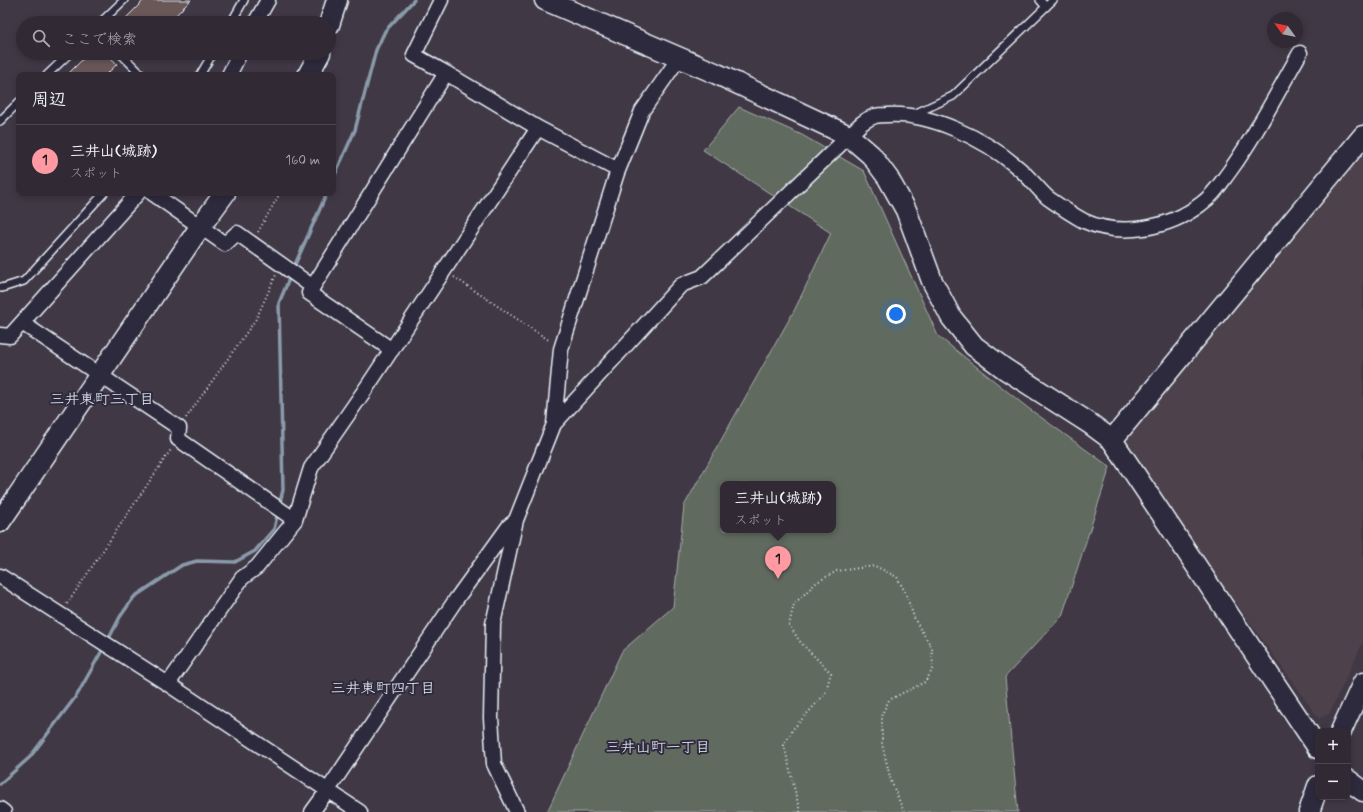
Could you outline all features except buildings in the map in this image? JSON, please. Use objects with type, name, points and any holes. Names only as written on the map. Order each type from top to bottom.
[{"type":"street","points":[[258,16],[268,0]]},
{"type":"street","points":[[332,16],[337,0]]},
{"type":"street","points":[[441,0],[414,55],[538,128],[618,170]]},
{"type":"street","points":[[545,0],[679,58],[849,136],[871,155],[888,178],[906,210],[935,287],[951,317],[974,346],[1005,369],[1089,423],[1112,440],[1315,744]]},
{"type":"street","points":[[554,424],[681,285],[702,277],[861,123],[876,116],[901,114],[938,122],[979,140],[1016,166],[1048,197],[1084,220],[1101,226],[1126,229],[1151,227],[1179,217],[1201,204],[1215,192],[1242,154],[1300,53]]},
{"type":"street","points":[[517,812],[494,764],[490,718],[493,624],[516,520],[554,424],[561,348],[618,170],[642,112],[679,58]]},
{"type":"street","points":[[230,72],[236,60]]},
{"type":"street","points":[[310,72],[316,60]]},
{"type":"street","points":[[392,350],[309,293],[446,73]]},
{"type":"street","points":[[168,684],[242,578],[257,567],[295,520],[311,468],[392,350],[538,128]]},
{"type":"street","points":[[1112,440],[1363,136]]},
{"type":"street","points":[[0,335],[10,336],[135,196]]},
{"type":"street","points":[[156,196],[225,244],[237,233],[313,287]]},
{"type":"street","points":[[0,522],[200,227],[223,196]]},
{"type":"street","points":[[22,323],[100,376],[295,520]]},
{"type":"street","points":[[312,812],[457,598],[509,526],[516,520]]},
{"type":"street","points":[[0,576],[168,684],[360,812]]},
{"type":"street","points":[[1343,728],[1363,683]]},
{"type":"street","points":[[1351,782],[1363,791]]},
{"type":"street","points":[[1309,812],[1315,795]]},
{"type":"street","points":[[0,809],[4,812]]},
{"type":"lane","points":[[107,16],[124,0]]},
{"type":"lane","points":[[235,16],[244,0]]},
{"type":"lane","points":[[1040,0],[1046,7]]},
{"type":"lane","points":[[910,116],[953,96],[1053,0]]},
{"type":"lane","points":[[50,72],[63,60]]},
{"type":"lane","points":[[127,60],[139,72]]},
{"type":"lane","points":[[202,72],[209,60]]},
{"type":"lane","points":[[0,121],[16,105]]},
{"type":"lane","points":[[0,287],[2,288],[24,281],[101,196]]},
{"type":"path","points":[[251,243],[278,196]]},
{"type":"path","points":[[60,614],[178,434],[256,319],[280,265]]},
{"type":"path","points":[[444,271],[561,348]]},
{"type":"path","points":[[800,812],[784,745],[793,729],[825,694],[831,673],[801,643],[789,625],[794,604],[817,582],[837,570],[876,566],[897,577],[905,592],[915,620],[932,648],[933,669],[925,682],[889,700],[882,714],[882,744],[891,781],[904,812]]},
{"type":"shaded area","points":[[1363,142],[1363,642],[1329,714],[1319,719],[1118,438]]},
{"type":"green space","points":[[739,107],[802,135],[864,171],[938,336],[1028,408],[1110,467],[1062,616],[1005,677],[1018,812],[547,812],[622,651],[673,607],[684,506],[795,309],[831,233],[703,150]]},
{"type":"waterway","points":[[336,172],[355,130],[376,50],[385,31],[414,0]]},
{"type":"waterway","points":[[293,269],[326,196]]},
{"type":"waterway","points":[[279,506],[283,490],[279,303],[291,274]]},
{"type":"waterway","points":[[107,642],[120,617],[134,597],[182,565],[197,561],[235,562],[255,551],[274,529],[278,512]]},
{"type":"waterway","points":[[0,784],[30,757],[77,695],[104,647]]},
{"type":"place","name":"三井山(城跡)","points":[[778,579]]},
{"type":"district","name":"三井東町三丁目","points":[[102,400]]},
{"type":"district","name":"三井東町四丁目","points":[[383,689]]},
{"type":"district","name":"三井山町一丁目","points":[[658,748]]}]
